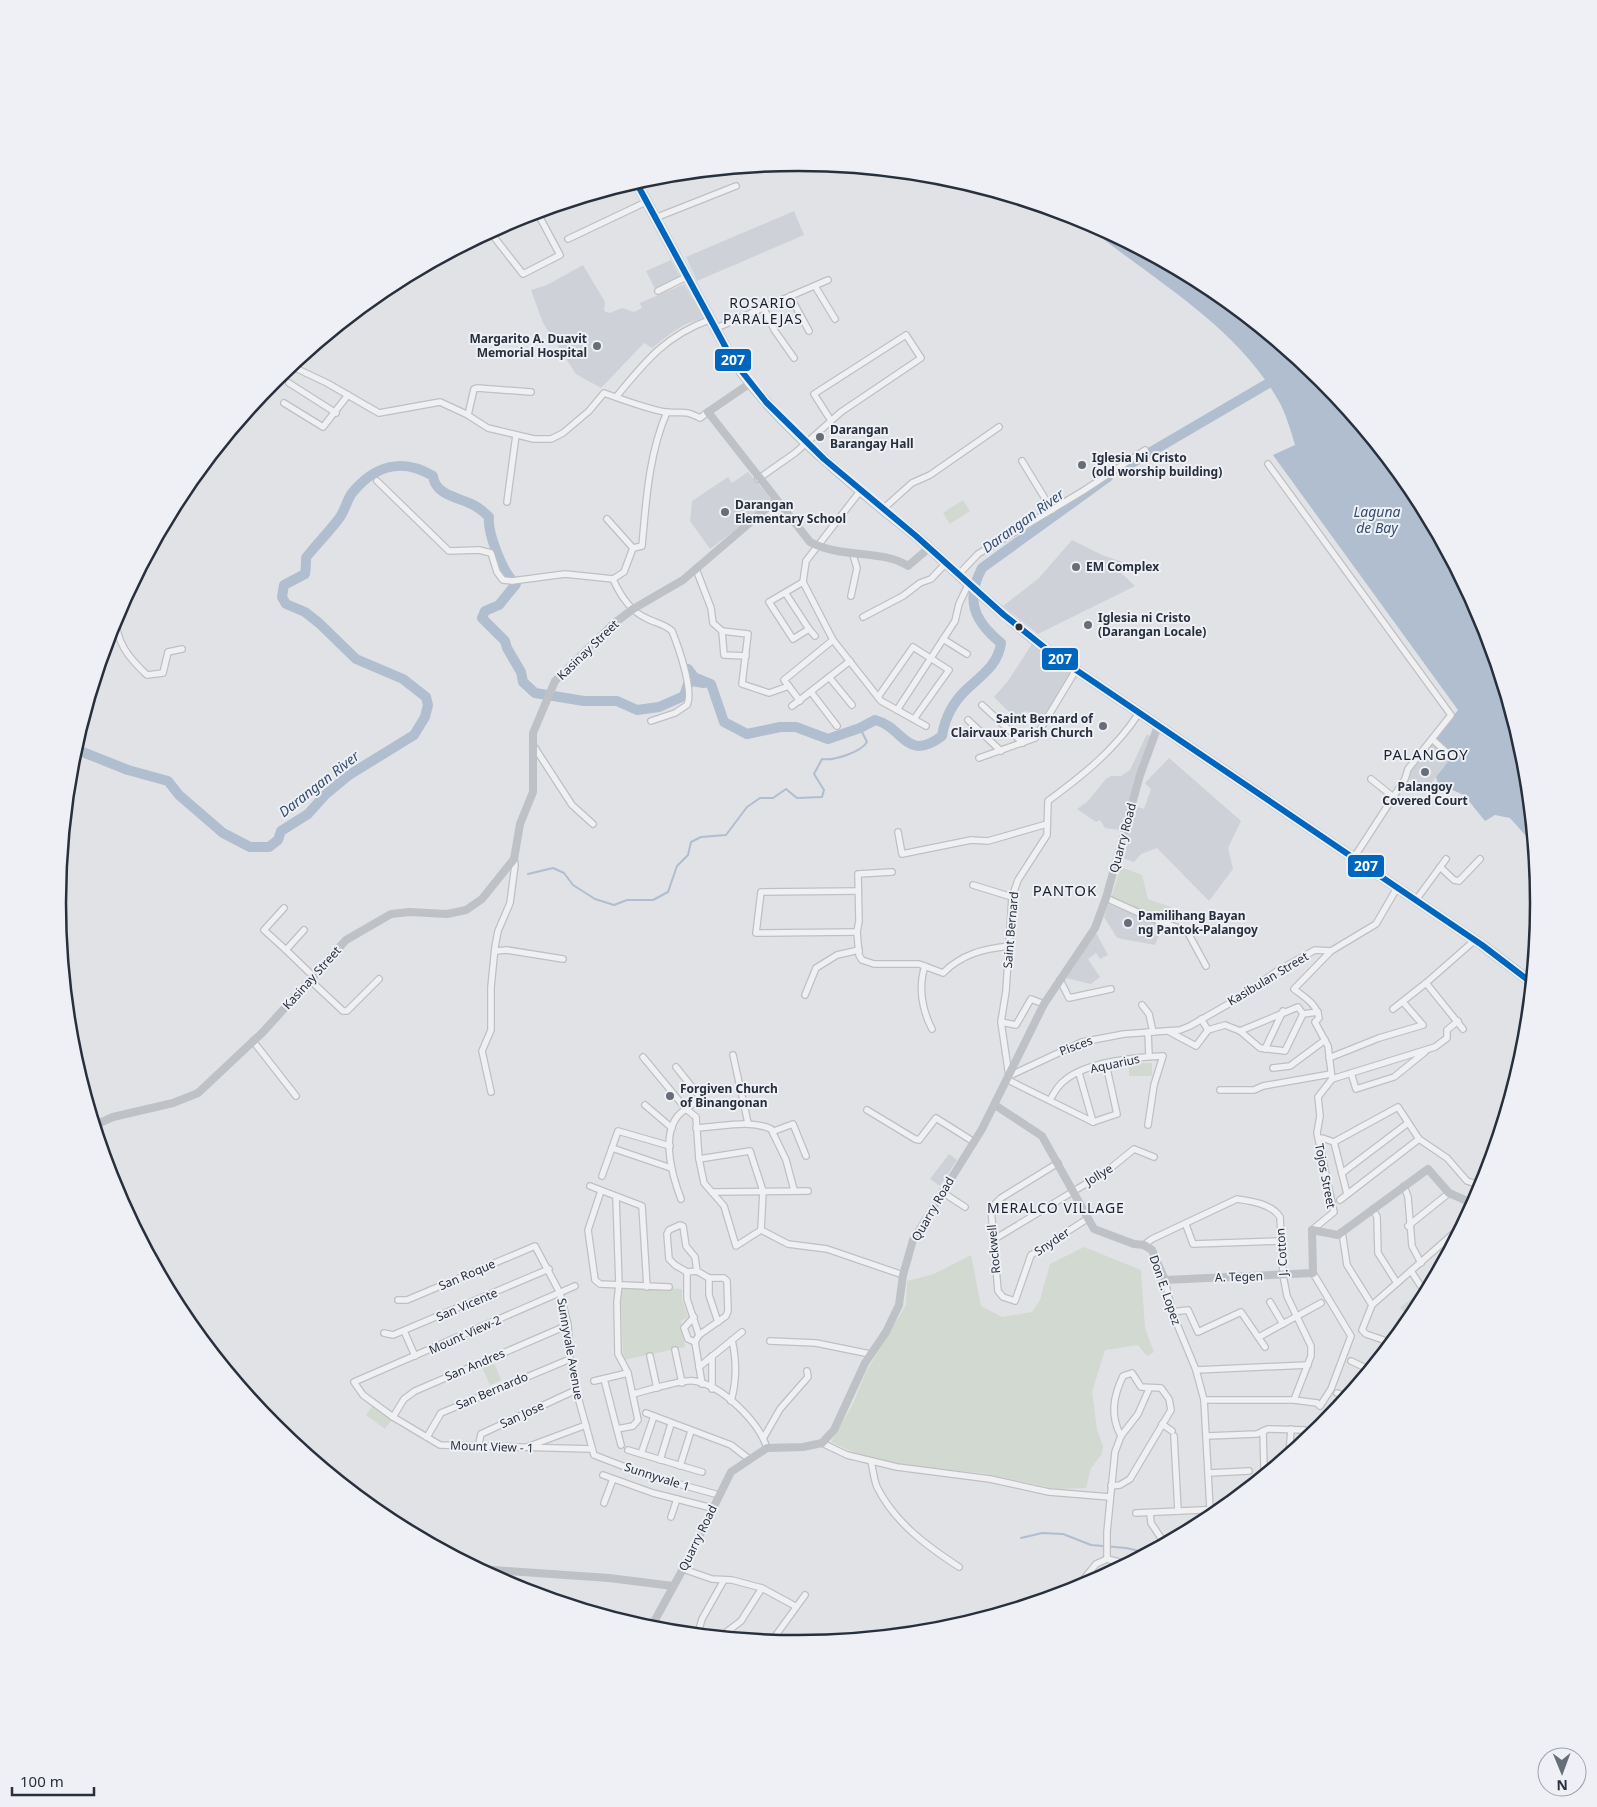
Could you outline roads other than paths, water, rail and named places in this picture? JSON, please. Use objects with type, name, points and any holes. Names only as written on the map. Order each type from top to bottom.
[{"type":"main road","points":[[639,189],[714,329],[749,384],[774,413],[807,443],[929,548],[990,604],[1076,670],[1475,940],[1526,979]]},
{"type":"street","points":[[655,218],[736,186]]},
{"type":"street","points":[[568,239],[646,202]]},
{"type":"street","points":[[495,238],[523,274],[560,255],[541,218]]},
{"type":"street","points":[[658,291],[686,278]]},
{"type":"street","points":[[714,329],[828,280]]},
{"type":"street","points":[[815,286],[835,319]]},
{"type":"street","points":[[790,296],[809,331]]},
{"type":"street","points":[[762,307],[775,331],[794,358]]},
{"type":"street","points":[[616,398],[651,355],[663,344],[689,327],[709,320]]},
{"type":"street","points":[[758,479],[807,443],[830,419],[921,358],[906,335],[814,394],[830,419]]},
{"type":"street","points":[[298,370],[379,413],[440,402],[468,415],[488,428],[534,439],[551,439],[563,433],[589,411],[604,393],[667,412],[687,411],[700,418],[749,384]]},
{"type":"street","points":[[289,384],[336,413]]},
{"type":"street","points":[[468,415],[474,389],[531,392]]},
{"type":"street","points":[[284,403],[321,427],[324,427],[348,395]]},
{"type":"street","points":[[633,548],[642,546],[651,469],[658,433],[667,412]]},
{"type":"street","points":[[708,412],[758,479],[810,542],[817,546],[853,555],[893,558],[908,566],[929,548]]},
{"type":"street","points":[[883,509],[912,483],[930,475],[999,427]]},
{"type":"street","points":[[507,502],[516,435]]},
{"type":"street","points":[[958,575],[978,554],[1052,510],[1145,450]]},
{"type":"street","points":[[1022,461],[1052,510]]},
{"type":"street","points":[[1268,464],[1452,715],[1408,770],[1405,779],[1392,796],[1353,859]]},
{"type":"street","points":[[377,481],[449,551],[483,550],[491,553],[497,572],[503,580],[512,581],[565,574],[613,579],[624,572],[633,548]]},
{"type":"street","points":[[861,490],[806,561],[804,582],[833,640],[878,697],[926,726]]},
{"type":"street","name":"Kasinay Street","points":[[100,1123],[113,1117],[173,1104],[198,1093],[253,1041],[313,979],[346,940],[391,914],[410,912],[447,914],[466,910],[482,899],[514,858],[520,824],[533,792],[533,733],[546,706],[553,684],[598,637],[633,609],[683,580],[775,500]]},
{"type":"street","points":[[607,519],[633,548]]},
{"type":"street","points":[[851,596],[857,568],[853,555]]},
{"type":"street","points":[[863,617],[903,596],[920,583],[931,579],[945,564]]},
{"type":"street","points":[[696,569],[711,608],[713,622],[722,632],[724,656],[746,656]]},
{"type":"street","points":[[613,579],[627,603],[633,609],[644,618],[672,631],[686,680],[689,700],[682,709],[651,721]]},
{"type":"street","points":[[804,582],[769,602],[788,636],[793,639],[809,629]]},
{"type":"street","points":[[897,710],[955,621],[959,604],[969,585]]},
{"type":"street","points":[[786,594],[815,636]]},
{"type":"street","points":[[722,632],[748,634],[742,684],[769,693],[789,686]]},
{"type":"street","points":[[118,634],[124,650],[147,675],[163,674],[168,652],[182,649]]},
{"type":"street","points":[[943,639],[967,654]]},
{"type":"street","points":[[800,700],[784,680],[833,640]]},
{"type":"street","points":[[878,697],[913,647],[931,657],[949,670],[914,720]]},
{"type":"street","points":[[792,706],[850,661]]},
{"type":"street","points":[[979,758],[1035,738],[1076,670]]},
{"type":"street","points":[[829,677],[852,705]]},
{"type":"street","points":[[811,692],[837,726]]},
{"type":"street","points":[[982,705],[1022,743]]},
{"type":"street","name":"Saint Bernard","points":[[1008,1078],[1002,1022],[1006,992],[1012,897],[1018,880],[1047,834],[1048,801],[1085,775],[1109,753],[1139,713]]},
{"type":"street","points":[[968,720],[1001,751]]},
{"type":"street","name":"Quarry Road","points":[[654,1622],[683,1569],[731,1472],[767,1448],[803,1447],[822,1442],[834,1430],[870,1354],[886,1332],[899,1305],[903,1275],[913,1240],[974,1142],[995,1104],[1044,1004],[1092,933],[1106,898],[1138,780],[1158,726]]},
{"type":"street","points":[[1432,739],[1451,756]]},
{"type":"street","points":[[532,743],[572,805],[593,824]]},
{"type":"street","points":[[1370,779],[1392,796]]},
{"type":"street","points":[[898,832],[902,854],[970,840],[988,841],[1047,824]]},
{"type":"street","points":[[491,1092],[482,1051],[491,1030],[491,987],[495,951],[498,931],[510,903],[515,865],[514,858]]},
{"type":"street","points":[[1416,900],[1446,859]]},
{"type":"street","points":[[1440,867],[1454,880],[1459,881],[1480,860]]},
{"type":"street","points":[[892,872],[858,874],[859,921],[857,932],[862,960],[874,964],[925,966],[943,973],[956,961],[967,955],[1008,946]]},
{"type":"street","points":[[973,886],[1012,897]]},
{"type":"street","name":"Kasibulan Street","points":[[1150,1032],[1180,1030],[1315,950],[1331,951],[1376,924],[1396,888]]},
{"type":"street","points":[[857,932],[756,933],[760,892],[858,891]]},
{"type":"street","points":[[1106,898],[1157,921],[1187,931],[1206,966]]},
{"type":"street","points":[[284,908],[264,930],[286,950],[343,1010],[347,1011],[379,978]]},
{"type":"street","points":[[286,950],[304,930]]},
{"type":"street","points":[[1393,1009],[1475,940]]},
{"type":"street","points":[[495,951],[507,950],[563,959]]},
{"type":"street","points":[[805,995],[816,968],[837,955],[859,950]]},
{"type":"street","points":[[1331,951],[1294,989],[1313,1004],[1318,1012],[1319,1018],[1315,1022],[1325,1040],[1331,1077]]},
{"type":"street","points":[[925,966],[922,975],[922,996],[925,1015],[932,1029]]},
{"type":"street","points":[[1060,980],[1069,998],[1111,989]]},
{"type":"street","points":[[1426,983],[1463,1029]]},
{"type":"street","points":[[1002,1022],[1016,1025],[1031,999],[1044,1004]]},
{"type":"street","points":[[1329,1058],[1379,1038],[1423,1025],[1403,1002]]},
{"type":"street","points":[[1142,1005],[1149,1014],[1149,1056]]},
{"type":"street","points":[[1240,1031],[1283,1011],[1298,1007],[1303,1014]]},
{"type":"street","points":[[1265,1049],[1283,1011]]},
{"type":"street","points":[[1303,1014],[1318,1012]]},
{"type":"street","points":[[1168,1031],[1194,1046],[1208,1030],[1225,1025],[1240,1031],[1260,1048],[1285,1051],[1303,1014]]},
{"type":"street","points":[[1201,1019],[1208,1030]]},
{"type":"street","points":[[1352,1073],[1356,1089],[1394,1078],[1426,1051],[1447,1038],[1447,1030],[1458,1021]]},
{"type":"street","name":"Pisces","points":[[1008,1078],[1082,1042],[1116,1035],[1150,1032]]},
{"type":"street","points":[[1273,1068],[1290,1066],[1325,1040]]},
{"type":"street","points":[[253,1041],[296,1096]]},
{"type":"street","points":[[1220,1090],[1254,1090],[1264,1086],[1331,1077],[1352,1073],[1426,1051]]},
{"type":"street","points":[[733,1055],[748,1123]]},
{"type":"street","name":"Aquarius","points":[[1050,1100],[1063,1081],[1079,1073],[1106,1064],[1149,1056],[1163,1056],[1152,1093],[1148,1126]]},
{"type":"street","points":[[643,1058],[686,1109],[696,1117],[699,1159],[704,1183],[724,1206],[736,1246],[761,1230]]},
{"type":"street","points":[[1008,1078],[1093,1122],[1117,1114],[1106,1064]]},
{"type":"street","points":[[676,1066],[700,1097],[677,1117],[672,1128],[670,1146],[671,1168],[681,1199]]},
{"type":"street","points":[[1079,1073],[1093,1122]]},
{"type":"street","name":"Tojos Street","points":[[1312,1230],[1334,1212],[1316,1133],[1320,1116],[1318,1097],[1331,1077]]},
{"type":"street","name":"Don E. Lopez","points":[[995,1104],[1042,1136],[1094,1229],[1134,1244],[1144,1245],[1156,1256],[1165,1280],[1172,1312],[1196,1370],[1204,1400],[1210,1508]]},
{"type":"street","points":[[645,1105],[672,1128]]},
{"type":"street","points":[[1322,1138],[1334,1142],[1398,1107],[1419,1139],[1447,1158],[1467,1181],[1475,1184]]},
{"type":"street","points":[[867,1110],[915,1139],[919,1140],[936,1118],[974,1142]]},
{"type":"street","points":[[696,1128],[748,1123],[759,1124],[774,1131],[786,1160],[794,1190]]},
{"type":"street","points":[[1342,1173],[1408,1123]]},
{"type":"street","points":[[774,1131],[793,1124],[806,1156]]},
{"type":"street","points":[[602,1176],[618,1131],[670,1146]]},
{"type":"street","points":[[1340,1200],[1419,1139]]},
{"type":"street","points":[[1334,1142],[1347,1194]]},
{"type":"street","points":[[612,1148],[671,1168]]},
{"type":"street","name":"Jollye","points":[[992,1240],[1107,1171],[1134,1150],[1154,1157]]},
{"type":"street","points":[[699,1159],[750,1151],[763,1191],[761,1230]]},
{"type":"street","name":"Rockwell","points":[[1015,1301],[1003,1297],[998,1292],[992,1240],[993,1204],[1058,1163]]},
{"type":"street","points":[[1204,1400],[1294,1400],[1317,1403],[1320,1406],[1331,1389],[1351,1336],[1313,1273],[1312,1230],[1335,1236],[1428,1170],[1449,1193],[1467,1201]]},
{"type":"street","points":[[590,1186],[640,1205],[642,1208],[647,1287]]},
{"type":"street","points":[[1404,1186],[1408,1197],[1408,1226],[1412,1246],[1421,1263]]},
{"type":"street","points":[[601,1191],[588,1230],[594,1275],[600,1284],[669,1287]]},
{"type":"street","points":[[712,1192],[808,1191]]},
{"type":"street","points":[[942,1192],[965,1207]]},
{"type":"street","points":[[1408,1226],[1449,1193]]},
{"type":"street","points":[[616,1197],[619,1285],[617,1302],[618,1354],[628,1373],[638,1416],[637,1423],[617,1429]]},
{"type":"street","name":"J. Cotton","points":[[1144,1245],[1152,1239],[1210,1213],[1229,1202],[1247,1200],[1273,1209],[1277,1213],[1280,1217],[1283,1275],[1287,1296],[1311,1346],[1311,1356],[1294,1400]]},
{"type":"street","points":[[1373,1209],[1377,1218],[1378,1253],[1398,1283]]},
{"type":"street","name":"Snyder","points":[[1015,1301],[1031,1255],[1037,1249],[1087,1219]]},
{"type":"street","points":[[1186,1224],[1193,1244],[1281,1241]]},
{"type":"street","points":[[696,1271],[695,1257],[687,1250],[684,1228],[680,1225],[667,1233],[670,1259],[675,1265],[687,1272],[696,1271],[709,1278],[724,1278],[727,1281],[728,1310],[726,1316],[699,1335],[695,1342],[702,1384]]},
{"type":"street","points":[[761,1230],[788,1244],[827,1249],[876,1268],[903,1275]]},
{"type":"street","points":[[1342,1232],[1347,1265],[1372,1306]]},
{"type":"street","points":[[1385,1341],[1366,1334],[1362,1330],[1372,1306],[1450,1237]]},
{"type":"street","name":"Sunnyvale Avenue","points":[[535,1246],[549,1269],[560,1293],[568,1325],[570,1359],[576,1390],[592,1449],[596,1456]]},
{"type":"street","name":"San Roque","points":[[398,1300],[407,1300],[535,1246]]},
{"type":"street","name":"San Vicente","points":[[384,1333],[393,1336],[549,1269]]},
{"type":"street","points":[[1411,1271],[1422,1287]]},
{"type":"street","points":[[687,1272],[687,1295],[699,1335]]},
{"type":"street","name":"A. Tegen","points":[[1165,1280],[1313,1273]]},
{"type":"street","points":[[709,1278],[709,1295],[718,1322]]},
{"type":"street","name":"Mount View-2","points":[[354,1382],[575,1286]]},
{"type":"street","points":[[1270,1302],[1283,1324]]},
{"type":"street","points":[[1259,1337],[1321,1304]]},
{"type":"street","points":[[1172,1312],[1188,1310],[1198,1332],[1241,1312],[1265,1347]]},
{"type":"street","points":[[694,1317],[684,1328],[688,1339],[695,1342]]},
{"type":"street","name":"San Andres","points":[[392,1417],[404,1399],[414,1391],[568,1325]]},
{"type":"street","points":[[404,1331],[414,1356]]},
{"type":"street","points":[[699,1367],[742,1332]]},
{"type":"street","points":[[731,1401],[736,1384],[736,1360],[732,1340]]},
{"type":"street","points":[[770,1341],[816,1343],[870,1354]]},
{"type":"street","points":[[675,1350],[682,1383]]},
{"type":"street","points":[[650,1356],[657,1388]]},
{"type":"street","points":[[712,1356],[712,1388]]},
{"type":"street","name":"San Bernardo","points":[[427,1437],[441,1413],[570,1359]]},
{"type":"street","points":[[1351,1361],[1364,1367]]},
{"type":"street","points":[[1196,1370],[1308,1365]]},
{"type":"street","points":[[764,1437],[780,1409],[808,1377],[807,1371]]},
{"type":"street","points":[[594,1381],[628,1373]]},
{"type":"street","points":[[1111,1486],[1120,1485],[1130,1479],[1171,1410],[1169,1399],[1161,1388],[1149,1389],[1141,1387],[1132,1373],[1123,1376],[1116,1391],[1113,1411],[1114,1423],[1122,1436]]},
{"type":"street","points":[[604,1379],[621,1445]]},
{"type":"street","points":[[633,1394],[694,1381],[712,1388],[749,1416],[764,1437],[767,1448]]},
{"type":"street","name":"Mount View - 1","points":[[354,1382],[363,1395],[392,1417],[440,1445],[478,1448],[592,1449]]},
{"type":"street","points":[[1108,1560],[1107,1532],[1115,1452],[1122,1436],[1138,1414],[1149,1389]]},
{"type":"street","name":"San Jose","points":[[478,1448],[481,1434],[576,1390]]},
{"type":"street","points":[[1337,1393],[1341,1394]]},
{"type":"street","points":[[646,1413],[730,1445],[749,1459]]},
{"type":"street","points":[[641,1454],[654,1416]]},
{"type":"street","points":[[660,1460],[671,1424]]},
{"type":"street","points":[[1162,1424],[1173,1434],[1178,1511]]},
{"type":"street","points":[[523,1449],[586,1425]]},
{"type":"street","points":[[1207,1436],[1252,1435],[1263,1431],[1291,1429],[1304,1430]]},
{"type":"street","points":[[1290,1446],[1291,1429]]},
{"type":"street","points":[[680,1466],[691,1431]]},
{"type":"street","points":[[1263,1431],[1265,1467]]},
{"type":"street","points":[[822,1442],[847,1455],[897,1467],[990,1479],[1049,1492],[1110,1497]]},
{"type":"street","points":[[628,1450],[702,1472]]},
{"type":"street","name":"Sunnyvale 1","points":[[596,1456],[646,1475],[719,1495]]},
{"type":"street","points":[[871,1461],[877,1487],[895,1514],[918,1540],[959,1567]]},
{"type":"street","points":[[1209,1473],[1249,1471]]},
{"type":"street","points":[[603,1475],[677,1499],[712,1508]]},
{"type":"street","points":[[604,1503],[613,1479]]},
{"type":"street","points":[[671,1517],[677,1499]]},
{"type":"street","points":[[1136,1514],[1209,1509]]},
{"type":"street","points":[[1150,1513],[1151,1523],[1162,1540]]},
{"type":"street","points":[[1086,1577],[1096,1564],[1108,1560],[1118,1562]]},
{"type":"street","points":[[683,1569],[712,1579],[732,1580],[762,1588],[795,1606]]},
{"type":"street","points":[[497,1570],[616,1579],[673,1586]]},
{"type":"street","points":[[699,1628],[702,1619],[724,1580]]},
{"type":"street","points":[[727,1632],[741,1621],[762,1588]]},
{"type":"street","points":[[776,1635],[795,1606],[805,1595]]},
{"type":"water","name":"Laguna de Bay","points":[[1101,237],[1165,269],[1244,323],[1281,353],[1349,421],[1407,497],[1433,537],[1455,580],[1475,623],[1492,668],[1506,714],[1517,761],[1527,837],[1510,818],[1495,815],[1485,821],[1464,795],[1438,784],[1436,777],[1454,754],[1436,738],[1458,710],[1273,455],[1295,445],[1281,405],[1262,375],[1214,324],[1188,302]]},
{"type":"waterway","name":"Darangan River","points":[[1120,470],[1267,384]]},
{"type":"waterway","name":"Darangan River","points":[[82,752],[128,770],[168,781],[179,795],[223,833],[250,847],[269,847],[278,840],[281,831],[308,814],[325,795],[349,775],[414,735],[425,717],[428,705],[426,697],[403,679],[356,659],[319,623],[305,612],[286,604],[282,597],[284,585],[305,574],[306,558],[342,514],[352,493],[370,476],[389,467],[400,466],[422,470],[433,476],[442,491],[475,506],[489,517],[493,542],[501,562],[516,584],[499,605],[485,611],[482,618],[505,641],[521,672],[523,682],[535,693],[584,701],[617,701],[637,710],[659,707],[684,696],[688,684],[692,681],[704,683]]},
{"type":"waterway","name":"Darangan River","points":[[688,669],[694,677],[711,684],[724,722],[747,734],[780,727],[796,727],[828,739],[860,728],[875,720],[893,729],[913,745],[920,746],[930,743],[942,736],[945,722],[962,694],[989,669],[997,658],[1001,643],[984,626],[975,609],[973,600],[974,590],[982,568],[1108,477]]},
{"type":"waterway","points":[[528,874],[553,868],[564,873],[573,885],[595,899],[614,905],[627,900],[653,900],[668,892],[677,866],[688,855],[691,842],[701,837],[726,835],[747,807],[760,798],[773,798],[786,789],[797,798],[822,797],[824,790],[814,774],[822,759],[833,759],[847,755],[864,746],[867,742],[860,728]]},
{"type":"waterway","points":[[1021,1538],[1042,1533],[1063,1534],[1091,1545],[1139,1551]]},
{"type":"place","name":"Margarito A. Duavit Memorial Hospital","points":[[597,346]]},
{"type":"place","name":"Darangan Barangay Hall","points":[[820,437]]},
{"type":"place","name":"Iglesia Ni Cristo (old worship building)","points":[[1082,465]]},
{"type":"place","name":"Darangan Elementary School","points":[[725,512]]},
{"type":"place","name":"EM Complex","points":[[1076,567]]},
{"type":"place","name":"Iglesia ni Cristo (Darangan Locale)","points":[[1088,625]]},
{"type":"place","name":"Saint Bernard of Clairvaux Parish Church","points":[[1103,726]]},
{"type":"place","name":"Palangoy Covered Court","points":[[1425,772]]},
{"type":"place","name":"Pamilihang Bayan ng Pantok-Palangoy","points":[[1128,923]]},
{"type":"place","name":"Forgiven Church of Binangonan","points":[[670,1096]]},
{"type":"district","name":"ROSARIO PARALEJAS","points":[[763,312]]},
{"type":"district","name":"PALANGOY","points":[[1426,755]]},
{"type":"district","name":"PANTOK","points":[[1065,891]]},
{"type":"district","name":"MERALCO VILLAGE","points":[[1056,1208]]}]
